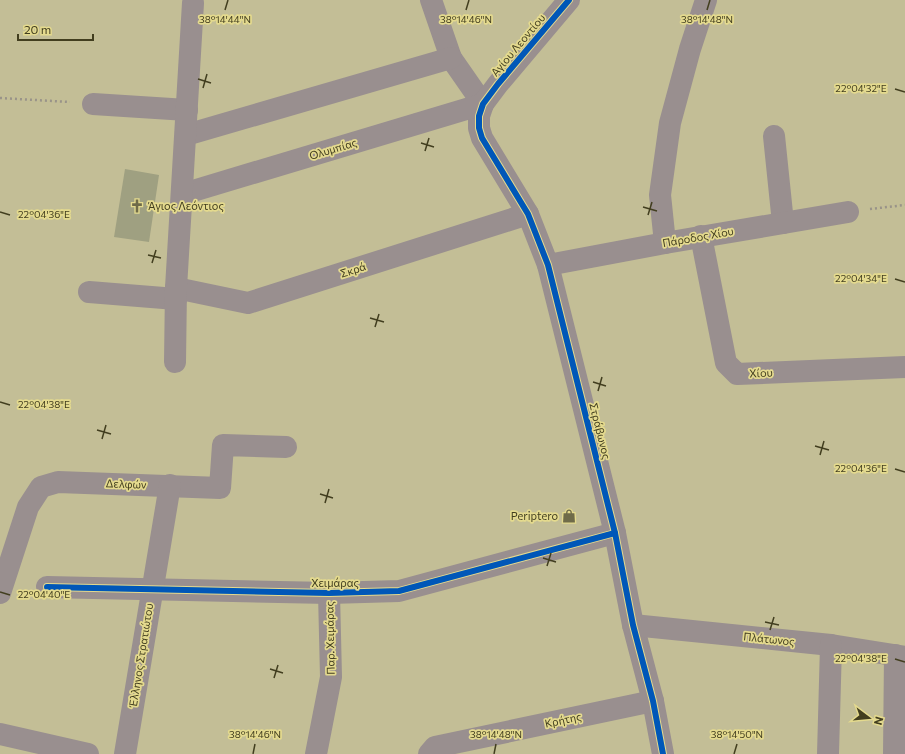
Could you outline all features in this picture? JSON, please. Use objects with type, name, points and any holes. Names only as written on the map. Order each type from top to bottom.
[{"type":"street","points":[[431,0],[451,58],[483,104]]},
{"type":"street","name":"Αγίου Λεοντίου","points":[[483,104],[569,0]]},
{"type":"street","points":[[665,243],[660,196],[670,123],[690,49],[706,0]]},
{"type":"street","points":[[175,362],[176,293],[193,3]]},
{"type":"street","points":[[186,135],[451,58]]},
{"type":"street","points":[[93,104],[187,110]]},
{"type":"street","name":"Ολυμπίας","points":[[182,194],[483,104]]},
{"type":"street","name":"Στράβωνος","points":[[483,104],[479,116],[479,128],[482,138],[528,214],[548,265],[615,533],[633,625],[652,701],[663,754]]},
{"type":"street","points":[[774,136],[783,223]]},
{"type":"street","name":"Πάροδος Χίου","points":[[548,265],[701,236],[848,212]]},
{"type":"street","name":"Σκρά","points":[[89,292],[176,293],[248,303],[528,214]]},
{"type":"street","name":"Χίου","points":[[701,236],[726,363],[737,374],[905,367]]},
{"type":"street","name":"Δελφών","points":[[0,593],[28,507],[41,487],[58,482],[220,488],[223,445],[286,448]]},
{"type":"street","name":"Έλληνος Στρατιώτου","points":[[125,754],[170,485]]},
{"type":"street","name":"Χειμάρας","points":[[47,587],[330,593],[399,592],[615,533]]},
{"type":"street","name":"Παρ. Χειμάρας","points":[[316,754],[331,677],[330,593]]},
{"type":"street","name":"Πλάτωνος","points":[[633,625],[830,645],[900,656]]},
{"type":"street","points":[[828,754],[830,645]]},
{"type":"street","points":[[894,754],[900,656]]},
{"type":"street","name":"Κρήτης","points":[[428,754],[435,747],[652,701]]},
{"type":"street","points":[[0,734],[88,754]]},
{"type":"path","points":[[0,98],[93,104]]},
{"type":"path","points":[[848,212],[905,205]]},
{"type":"building","name":"Άγιος Λεόντιος","points":[[125,169],[159,175],[149,242],[114,237]]},
{"type":"cycle path","points":[[569,0],[483,104],[479,116],[479,128],[482,138],[528,214],[548,265],[615,533],[633,625],[653,701],[663,754]]},
{"type":"cycle path","points":[[47,587],[329,593],[399,591],[615,533]]},
{"type":"place","name":"Άγιος Λεόντιος","points":[[137,206]]},
{"type":"place","name":"Periptero","points":[[569,516]]}]
